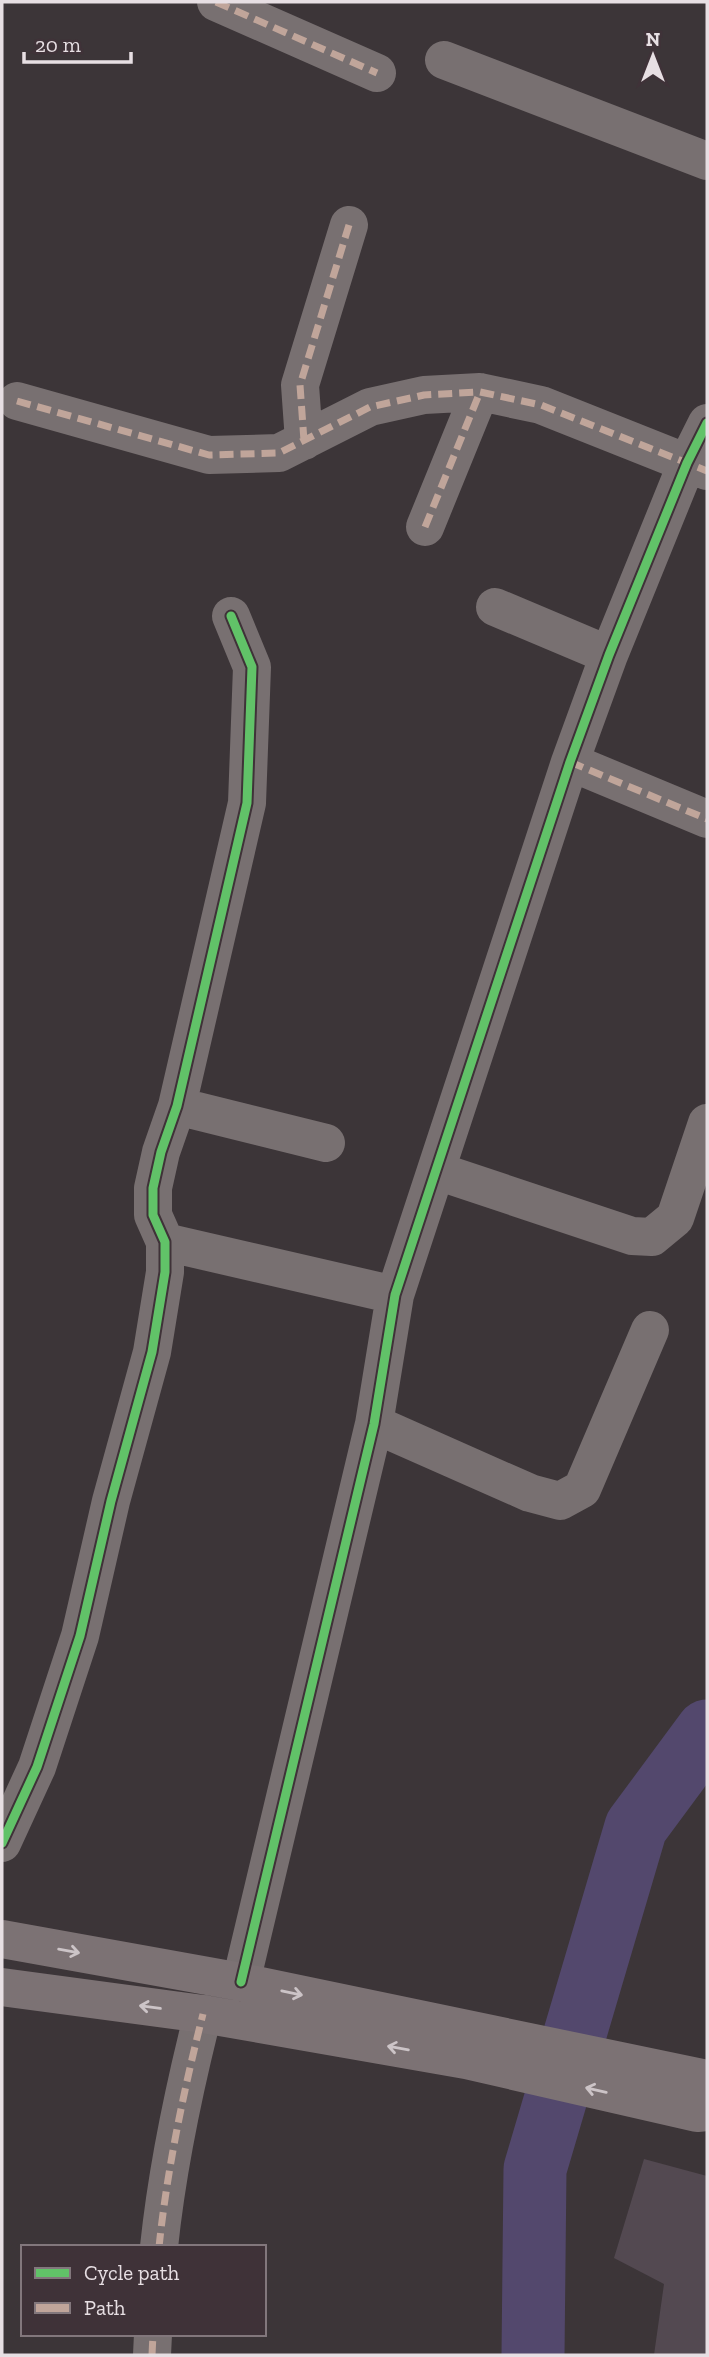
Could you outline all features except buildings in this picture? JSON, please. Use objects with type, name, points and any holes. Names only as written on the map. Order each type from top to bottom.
[{"type":"main road","points":[[2,1938],[241,1982],[472,2046],[666,2088],[707,2079]]},
{"type":"main road","points":[[2,1987],[472,2046]]},
{"type":"main road","points":[[666,2088],[697,2113],[707,2112]]},
{"type":"street","points":[[216,2],[377,73]]},
{"type":"street","points":[[444,60],[707,161]]},
{"type":"street","points":[[304,441],[300,385],[349,225]]},
{"type":"street","points":[[425,527],[480,392]]},
{"type":"street","points":[[17,401],[209,455],[279,453],[370,407],[424,395],[480,392],[541,405],[697,467]]},
{"type":"street","points":[[241,1982],[374,1424],[395,1295],[570,762],[610,655],[697,467],[707,423]]},
{"type":"street","points":[[495,607],[610,655]]},
{"type":"street","points":[[2,1843],[37,1767],[80,1636],[111,1501],[152,1352],[165,1272],[165,1242],[153,1215],[153,1188],[160,1152],[177,1106],[247,803],[252,667],[231,615]]},
{"type":"street","points":[[570,762],[707,819]]},
{"type":"street","points":[[177,1106],[326,1143]]},
{"type":"street","points":[[437,1171],[632,1236],[652,1237],[675,1218],[707,1123]]},
{"type":"street","points":[[165,1242],[395,1295]]},
{"type":"street","points":[[374,1424],[530,1493],[560,1501],[582,1489],[649,1330]]},
{"type":"street","points":[[159,2245],[189,2069],[203,2014]]},
{"type":"street","points":[[152,2355],[153,2336]]},
{"type":"waterway","points":[[533,2355],[535,2169],[636,1827],[707,1731]]},
{"type":"marked path","points":[[216,2],[377,73]]},
{"type":"marked path","points":[[304,441],[300,385],[349,225]]},
{"type":"marked path","points":[[17,401],[209,455],[279,453],[370,407],[424,395],[480,392],[541,405],[707,471]]},
{"type":"marked path","points":[[425,527],[480,392]]},
{"type":"marked path","points":[[570,762],[707,819]]},
{"type":"marked path","points":[[159,2245],[177,2130],[203,2014]]},
{"type":"marked path","points":[[152,2355],[153,2336]]},
{"type":"cycle path","points":[[241,1982],[374,1424],[395,1295],[570,762],[609,655],[687,463],[707,423]]},
{"type":"cycle path","points":[[2,1843],[37,1767],[80,1636],[111,1501],[152,1352],[165,1272],[165,1242],[153,1215],[153,1188],[161,1152],[177,1106],[247,803],[252,667],[231,616]]}]
